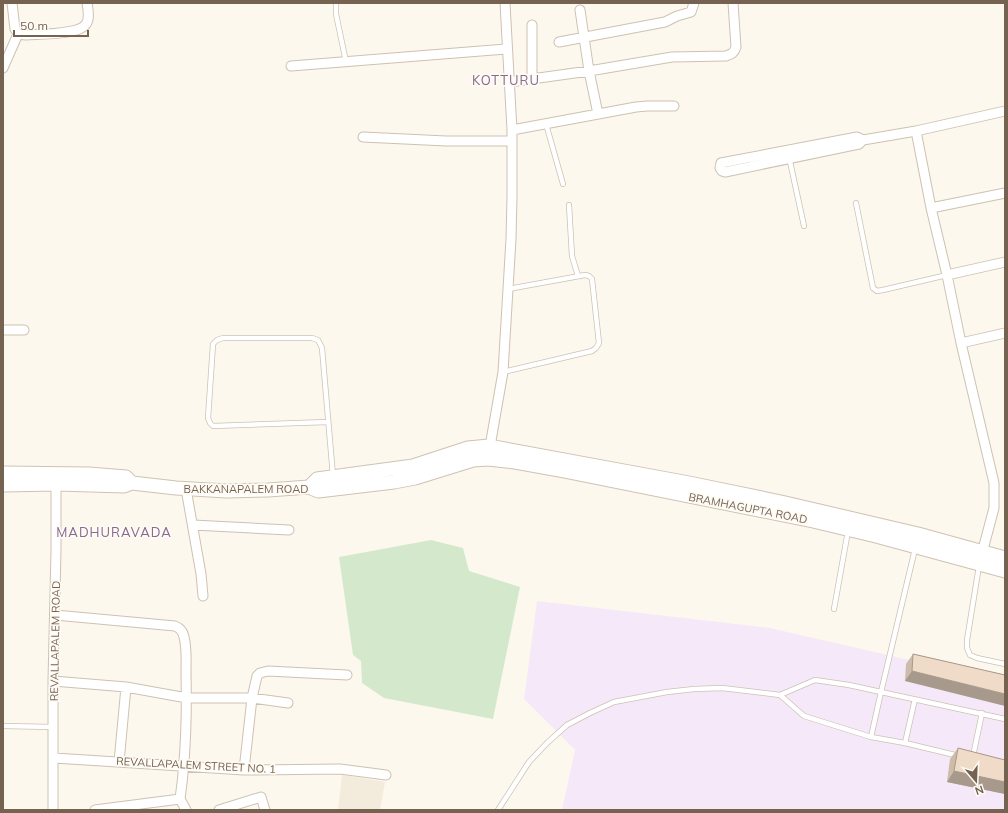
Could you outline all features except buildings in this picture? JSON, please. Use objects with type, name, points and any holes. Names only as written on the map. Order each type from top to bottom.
[{"type":"street","points":[[12,3],[15,29],[18,34],[26,36],[75,31],[83,28],[87,24],[89,17],[87,3]]},
{"type":"street","points":[[309,487],[317,480],[413,466],[468,448],[489,452],[503,372],[512,218],[512,130],[510,82],[506,49],[505,3]]},
{"type":"street","points":[[559,42],[665,22],[677,16],[691,12],[694,3]]},
{"type":"street","points":[[510,82],[672,57],[726,56],[735,51],[736,47],[733,3]]},
{"type":"street","points":[[580,10],[589,71],[598,114]]},
{"type":"street","points":[[532,25],[532,79]]},
{"type":"street","points":[[3,68],[18,34]]},
{"type":"street","points":[[291,66],[506,49]]},
{"type":"street","points":[[512,130],[647,106],[674,106]]},
{"type":"street","points":[[789,154],[721,163],[719,166],[722,171],[725,172],[857,137],[863,140],[916,131],[1005,111]]},
{"type":"street","points":[[916,131],[931,208],[994,483],[994,508],[981,558]]},
{"type":"street","points":[[362,137],[446,141],[512,141]]},
{"type":"street","points":[[931,208],[1005,193]]},
{"type":"street","points":[[947,275],[1005,262]]},
{"type":"street","points":[[3,330],[24,330]]},
{"type":"street","points":[[961,343],[1005,333]]},
{"type":"street","name":"BRAMHAGUPTA ROAD","points":[[489,452],[689,483],[781,502],[918,534],[981,558],[1005,571]]},
{"type":"street","name":"BRAMHAGUPTA ROAD","points":[[489,452],[515,462],[813,521],[916,547],[981,558],[1005,558]]},
{"type":"street","name":"BAKKANAPALEM ROAD","points":[[3,473],[56,478],[89,474],[126,477],[132,483],[186,489],[227,491],[309,487],[318,491],[416,478],[473,460],[489,452]]},
{"type":"street","points":[[3,485],[56,478]]},
{"type":"street","name":"REVALLAPALEM ROAD","points":[[53,810],[56,478]]},
{"type":"street","points":[[186,489],[201,574],[203,596]]},
{"type":"street","points":[[193,525],[289,530]]},
{"type":"street","points":[[55,615],[175,626],[182,632],[185,643],[186,698],[185,766],[180,799],[186,810]]},
{"type":"street","points":[[244,770],[256,676],[260,673],[268,671],[347,675]]},
{"type":"street","points":[[53,681],[126,687],[186,698],[252,698],[288,703]]},
{"type":"street","points":[[119,762],[126,687]]},
{"type":"street","name":"REVALLAPALEM STREET NO. 1","points":[[54,758],[244,770],[340,769],[386,775]]},
{"type":"street","points":[[219,810],[261,797],[265,810]]},
{"type":"street","points":[[95,810],[180,799]]},
{"type":"lane","points":[[336,3],[336,14],[346,62]]},
{"type":"lane","points":[[546,124],[563,184]]},
{"type":"lane","points":[[789,154],[804,226]]},
{"type":"lane","points":[[856,202],[873,288],[883,290],[947,275]]},
{"type":"lane","points":[[569,205],[572,256],[578,276]]},
{"type":"lane","points":[[503,372],[592,352],[599,343],[592,279],[589,276],[578,276],[508,289]]},
{"type":"lane","points":[[328,422],[213,426],[208,418],[213,344],[217,340],[223,338],[312,338],[318,340],[322,348],[333,478]]},
{"type":"lane","points":[[834,609],[849,530]]},
{"type":"lane","points":[[871,737],[916,547]]},
{"type":"lane","points":[[981,558],[967,640],[967,648],[970,655],[977,658],[1005,664]]},
{"type":"lane","points":[[498,810],[529,762],[567,725],[614,702],[667,692],[694,688],[722,688],[780,695],[816,680],[849,685],[1005,719]]},
{"type":"lane","points":[[780,695],[804,716],[871,737],[905,743],[979,761]]},
{"type":"lane","points":[[905,743],[915,699]]},
{"type":"lane","points":[[972,759],[982,713]]},
{"type":"lane","points":[[3,726],[54,727]]},
{"type":"shaded area","points":[[537,601],[770,628],[1005,682],[1005,810],[562,810],[575,750],[524,699]]},
{"type":"shaded area","points":[[342,775],[385,782],[380,810],[338,810]]},
{"type":"green space","points":[[431,540],[463,548],[469,571],[520,587],[493,719],[384,698],[362,683],[361,661],[353,655],[339,557]]},
{"type":"district","name":"KOTTURU","points":[[506,80]]},
{"type":"district","name":"MADHURAVADA","points":[[114,532]]}]
